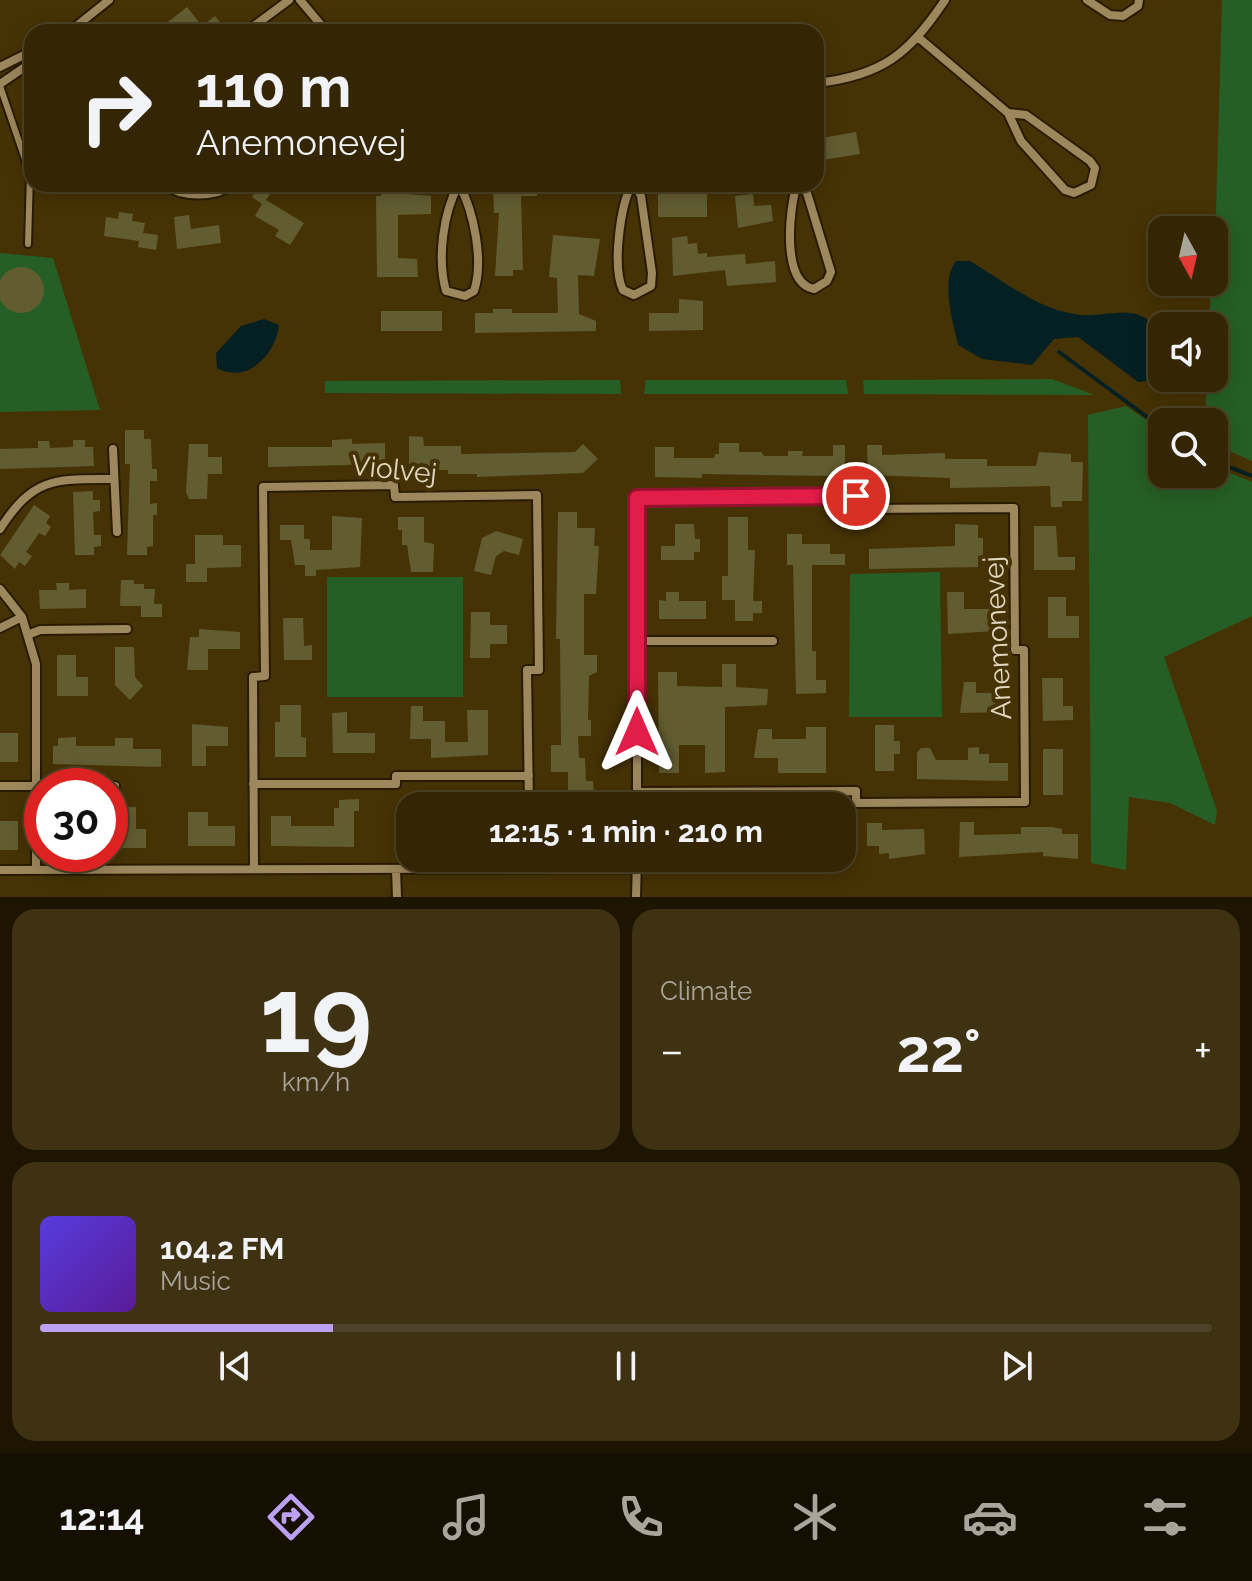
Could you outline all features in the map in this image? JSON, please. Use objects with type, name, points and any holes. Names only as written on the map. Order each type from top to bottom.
[{"type":"street","points":[[77,24],[109,0]]},
{"type":"street","points":[[257,24],[289,0]]},
{"type":"street","points":[[300,0],[320,24]]},
{"type":"street","points":[[824,82],[844,80],[877,69],[919,38],[945,0]]},
{"type":"street","points":[[1087,0],[1110,15],[1123,16],[1138,6],[1139,0]]},
{"type":"street","points":[[919,38],[1008,113],[1021,141],[1065,190],[1074,193],[1091,185],[1095,168],[1090,161],[1026,115],[1008,113]]},
{"type":"street","points":[[0,67],[24,55]]},
{"type":"street","points":[[0,85],[24,68]]},
{"type":"street","points":[[178,192],[184,195],[214,192]]},
{"type":"street","points":[[454,192],[450,200],[442,278],[446,291],[454,296],[465,296],[474,291],[479,277],[468,201],[463,192]]},
{"type":"street","points":[[628,192],[624,198],[618,264],[623,290],[634,295],[651,286],[652,273],[639,192]]},
{"type":"street","points":[[798,192],[791,233],[795,276],[802,285],[814,289],[827,281],[831,272],[806,192]]},
{"type":"street","points":[[113,449],[117,532]]},
{"type":"street","points":[[0,529],[18,502],[47,483],[61,479],[114,479]]},
{"type":"street","name":"Violvej","points":[[254,869],[253,677],[265,676],[263,487],[394,485],[395,497],[537,495],[539,670],[527,670],[529,792]]},
{"type":"street","name":"Anemonevej","points":[[856,792],[637,792],[637,498],[856,496],[856,509],[1014,508],[1015,650],[1024,650],[1025,802],[856,803]]},
{"type":"street","points":[[0,508],[8,517]]},
{"type":"street","points":[[0,589],[22,617],[30,634],[36,664],[39,768]]},
{"type":"street","points":[[0,628],[22,617]]},
{"type":"street","points":[[30,634],[40,630],[127,629]]},
{"type":"street","points":[[638,641],[773,641]]},
{"type":"street","points":[[253,784],[396,784],[396,776],[529,776]]},
{"type":"street","points":[[0,786],[24,786]]},
{"type":"street","points":[[128,870],[396,869]]},
{"type":"street","points":[[0,870],[24,870]]},
{"type":"street","points":[[396,872],[397,897]]},
{"type":"street","points":[[636,897],[637,872]]},
{"type":"lane","points":[[0,85],[7,97],[24,154]]},
{"type":"lane","points":[[28,244],[29,192]]},
{"type":"green space","points":[[1222,0],[1252,0],[1252,461],[1228,450],[1228,408],[1206,408],[1206,392],[1228,392],[1228,312],[1210,312],[1210,296],[1228,296],[1228,216],[1216,216]]},
{"type":"green space","points":[[0,253],[53,258],[100,410],[0,412]]},
{"type":"green space","points":[[1052,379],[1094,395],[864,394],[863,380]]},
{"type":"green space","points":[[620,380],[621,394],[325,393],[325,381]]},
{"type":"green space","points":[[646,380],[846,380],[848,394],[644,394]]},
{"type":"green space","points":[[1126,406],[1148,421],[1148,488],[1228,488],[1228,472],[1252,482],[1252,616],[1164,657],[1217,811],[1215,825],[1170,803],[1129,797],[1126,870],[1091,863],[1088,415]]},
{"type":"green space","points":[[940,572],[942,717],[849,717],[850,574]]},
{"type":"green space","points":[[327,577],[463,577],[463,697],[327,697]]},
{"type":"water","points":[[956,261],[970,261],[1037,302],[1066,313],[1141,316],[1148,320],[1148,381],[1138,382],[1078,337],[1054,339],[1032,365],[982,359],[958,345],[948,290],[951,270]]},
{"type":"water","points":[[264,319],[279,325],[277,336],[266,356],[249,370],[239,373],[217,368],[216,353],[241,326]]},
{"type":"building","points":[[187,7],[200,24],[165,24]]},
{"type":"building","points":[[215,16],[221,24],[205,24]]},
{"type":"building","points":[[856,132],[860,154],[824,160],[824,138]]},
{"type":"building","points":[[255,192],[271,192],[266,200],[304,223],[290,245],[275,236],[279,230],[255,216],[262,204],[252,197]]},
{"type":"building","points":[[381,192],[431,196],[431,214],[398,215],[398,258],[417,259],[418,277],[377,277],[376,196],[381,196]]},
{"type":"building","points":[[493,192],[537,192],[537,196],[521,196],[523,270],[513,270],[513,276],[495,276],[499,213],[494,213]]},
{"type":"building","points":[[658,192],[707,192],[707,217],[658,217]]},
{"type":"building","points":[[753,194],[754,206],[771,205],[773,221],[738,228],[735,196]]},
{"type":"building","points":[[119,212],[133,214],[132,221],[145,223],[143,233],[158,235],[156,250],[138,247],[139,241],[104,236],[106,217],[118,219]]},
{"type":"building","points":[[189,215],[191,229],[219,225],[221,243],[177,249],[174,217]]},
{"type":"building","points":[[553,235],[600,239],[594,276],[578,275],[579,314],[596,321],[596,331],[475,333],[475,313],[512,309],[512,313],[558,313],[557,278],[549,277]]},
{"type":"building","points":[[687,236],[688,244],[697,243],[698,254],[707,253],[707,257],[745,254],[746,264],[775,261],[776,282],[727,286],[725,270],[673,276],[672,238]]},
{"type":"building","points":[[12,269],[30,269],[42,281],[42,299],[30,311],[12,311],[0,299],[0,281]]},
{"type":"building","points":[[679,299],[703,301],[703,330],[649,331],[649,313],[679,313]]},
{"type":"building","points":[[381,311],[442,311],[442,331],[381,331]]},
{"type":"building","points":[[125,430],[144,430],[144,439],[151,439],[152,469],[157,469],[157,481],[150,481],[150,504],[157,503],[157,515],[153,515],[153,546],[147,547],[147,555],[127,555],[130,464],[125,464]]},
{"type":"building","points":[[409,436],[423,437],[424,446],[461,446],[461,454],[575,452],[583,444],[598,459],[583,473],[477,477],[477,474],[448,474],[448,470],[421,470],[421,464],[409,464]]},
{"type":"building","points":[[352,439],[352,444],[385,443],[385,464],[268,467],[268,447],[332,447],[332,440]]},
{"type":"building","points":[[73,440],[85,440],[85,447],[93,447],[94,466],[0,469],[0,449],[38,448],[38,441],[49,441],[50,448],[73,447]]},
{"type":"building","points":[[719,443],[739,443],[739,452],[761,452],[764,456],[788,456],[788,451],[803,451],[802,456],[833,456],[833,445],[845,445],[845,472],[833,472],[833,476],[702,474],[702,478],[655,477],[655,447],[674,447],[674,458],[714,458],[715,454],[719,454]]},
{"type":"building","points":[[189,444],[208,444],[208,457],[222,457],[222,474],[208,474],[207,499],[189,499],[186,492]]},
{"type":"building","points":[[867,445],[882,445],[882,455],[945,453],[945,459],[987,459],[987,466],[1036,466],[1039,452],[1071,454],[1071,462],[1083,462],[1082,501],[1062,501],[1062,507],[1051,507],[1050,486],[950,488],[950,478],[868,475]]},
{"type":"building","points":[[93,491],[93,500],[100,500],[100,511],[93,512],[94,535],[101,535],[101,546],[94,547],[94,555],[75,555],[73,492]]},
{"type":"building","points":[[34,505],[50,516],[46,523],[51,527],[45,536],[39,533],[26,552],[32,556],[25,566],[19,562],[15,569],[0,555]]},
{"type":"building","points":[[558,512],[577,512],[577,528],[595,528],[594,546],[599,546],[596,594],[584,594],[584,655],[597,655],[597,672],[589,676],[588,720],[591,720],[591,736],[578,736],[579,758],[585,758],[586,781],[593,781],[594,792],[568,792],[568,772],[551,772],[551,745],[561,745],[560,639],[556,639]]},
{"type":"building","points":[[332,516],[362,518],[360,567],[316,570],[316,576],[305,576],[305,565],[295,565],[291,540],[280,540],[280,525],[304,525],[304,539],[310,539],[310,550],[332,550]]},
{"type":"building","points":[[398,517],[424,517],[424,542],[434,544],[433,572],[411,572],[407,545],[402,545],[402,530],[398,530]]},
{"type":"building","points":[[728,517],[748,517],[748,550],[755,550],[753,601],[762,601],[762,613],[753,613],[753,621],[735,621],[735,600],[722,600],[722,576],[728,576]]},
{"type":"building","points":[[675,524],[694,524],[695,539],[700,539],[700,552],[694,552],[694,560],[661,560],[661,546],[675,546]]},
{"type":"building","points":[[955,524],[978,525],[978,538],[983,538],[983,556],[978,556],[978,567],[869,569],[869,549],[955,546]]},
{"type":"building","points":[[1034,526],[1056,526],[1058,557],[1075,557],[1075,570],[1034,570]]},
{"type":"building","points":[[496,531],[523,539],[519,555],[504,551],[496,556],[491,575],[474,571],[482,538]]},
{"type":"building","points":[[787,534],[802,534],[802,544],[830,544],[830,554],[845,554],[845,565],[812,565],[812,651],[816,651],[816,680],[826,680],[826,693],[796,694],[793,565],[787,565]]},
{"type":"building","points":[[195,535],[223,535],[223,545],[241,545],[241,567],[207,568],[207,582],[186,582],[186,564],[195,564]]},
{"type":"building","points":[[121,580],[134,580],[134,584],[144,584],[144,589],[155,589],[154,604],[162,604],[162,617],[141,617],[141,606],[120,606]]},
{"type":"building","points":[[56,583],[69,583],[69,590],[86,589],[86,608],[40,609],[39,590],[57,590]]},
{"type":"building","points":[[666,592],[679,592],[679,601],[706,601],[706,619],[659,619],[659,600],[666,601]]},
{"type":"building","points":[[947,592],[964,592],[964,609],[994,609],[995,631],[948,634]]},
{"type":"building","points":[[1048,597],[1066,597],[1066,616],[1079,616],[1079,638],[1048,638]]},
{"type":"building","points":[[471,612],[490,612],[490,625],[507,625],[507,644],[490,644],[490,658],[470,658]]},
{"type":"building","points":[[283,618],[303,618],[304,646],[312,645],[312,660],[284,660]]},
{"type":"building","points":[[199,629],[240,632],[240,649],[208,649],[208,670],[187,670],[190,637],[199,637]]},
{"type":"building","points":[[115,647],[134,647],[135,677],[143,686],[130,700],[115,685]]},
{"type":"building","points":[[57,655],[76,655],[76,677],[88,677],[88,696],[57,696]]},
{"type":"building","points":[[722,664],[736,664],[736,687],[768,689],[767,705],[725,707],[725,772],[705,773],[705,745],[679,745],[679,773],[659,773],[658,672],[677,672],[677,686],[722,687]]},
{"type":"building","points":[[1042,678],[1063,678],[1063,706],[1073,706],[1073,720],[1043,721]]},
{"type":"building","points":[[964,682],[976,682],[976,693],[1006,693],[1006,712],[960,713]]},
{"type":"building","points":[[280,705],[301,705],[301,737],[306,738],[306,757],[275,757],[275,722],[280,722]]},
{"type":"building","points":[[411,706],[423,706],[423,721],[445,721],[445,742],[468,742],[467,710],[488,710],[488,755],[431,758],[431,739],[410,739]]},
{"type":"building","points":[[347,712],[347,733],[375,733],[375,753],[333,753],[332,713]]},
{"type":"building","points":[[192,724],[228,727],[228,746],[206,746],[206,766],[192,766]]},
{"type":"building","points":[[875,725],[894,725],[894,741],[900,741],[900,754],[894,754],[894,771],[875,771]]},
{"type":"building","points":[[806,727],[826,727],[826,773],[778,773],[778,758],[754,758],[758,729],[772,729],[772,739],[806,739]]},
{"type":"building","points":[[0,733],[18,733],[18,762],[0,762]]},
{"type":"building","points":[[76,737],[76,746],[115,746],[115,738],[133,738],[133,749],[161,749],[161,767],[53,764],[53,746],[58,746],[58,738]]},
{"type":"building","points":[[979,747],[979,754],[989,754],[989,763],[1008,763],[1008,781],[917,779],[917,753],[921,748],[930,748],[936,760],[968,760],[968,748]]},
{"type":"building","points":[[1043,749],[1063,749],[1063,795],[1043,795]]},
{"type":"building","points":[[359,799],[359,811],[354,811],[354,847],[271,846],[271,816],[291,816],[291,826],[334,826],[334,808],[339,808],[339,800]]},
{"type":"building","points":[[128,807],[136,807],[136,829],[146,829],[146,848],[128,848]]},
{"type":"building","points":[[188,812],[208,812],[208,826],[235,826],[235,846],[188,846]]},
{"type":"building","points":[[0,821],[18,821],[18,850],[0,850]]},
{"type":"building","points":[[960,822],[974,822],[974,835],[1021,834],[1021,827],[1052,827],[1062,829],[1062,834],[1078,834],[1078,859],[1043,856],[1043,852],[959,857]]},
{"type":"building","points":[[867,823],[882,823],[882,830],[924,829],[925,854],[889,859],[889,853],[879,854],[879,846],[867,846]]},
{"type":"waterway","points":[[1059,352],[1148,418]]},
{"type":"waterway","points":[[1228,467],[1252,476]]},
{"type":"route","points":[[637,732],[637,498],[856,496]]}]
